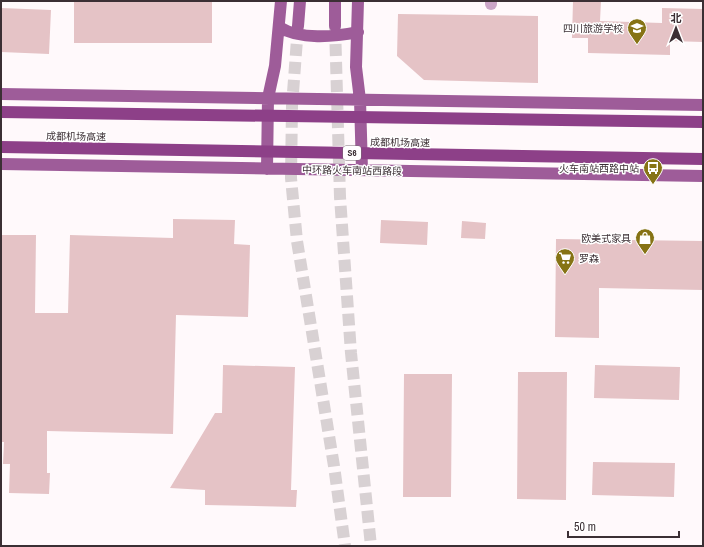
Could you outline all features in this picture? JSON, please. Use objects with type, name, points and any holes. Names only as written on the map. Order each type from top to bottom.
[{"type":"highway","points":[[1,112],[703,122]]},
{"type":"highway","name":"成都机场高速","points":[[1,147],[703,159]]},
{"type":"main road","points":[[267,169],[268,98],[275,66],[282,1]]},
{"type":"main road","points":[[298,26],[300,1]]},
{"type":"main road","points":[[335,1],[335,26]]},
{"type":"main road","points":[[358,1],[356,67],[360,100],[362,170]]},
{"type":"main road","points":[[279,27],[289,33],[308,35],[342,36],[358,32]]},
{"type":"main road","points":[[1,94],[703,106]]},
{"type":"main road","name":"中环路火车南站西路段","points":[[1,164],[703,176]]},
{"type":"building","points":[[74,1],[212,1],[212,43],[74,43]]},
{"type":"building","points":[[573,1],[601,1],[600,21],[662,23],[662,8],[703,9],[703,42],[670,41],[670,55],[588,53],[588,38],[572,38]]},
{"type":"building","points":[[1,8],[51,10],[49,54],[1,52]]},
{"type":"building","points":[[398,14],[538,16],[538,83],[424,80],[397,56]]},
{"type":"building","points":[[173,219],[235,220],[234,244],[250,245],[248,317],[176,315],[173,434],[47,431],[47,473],[50,473],[49,494],[9,493],[10,464],[3,464],[4,442],[1,442],[1,235],[36,235],[35,313],[68,313],[70,235],[173,238]]},
{"type":"building","points":[[381,220],[428,222],[427,245],[380,243]]},
{"type":"building","points":[[462,221],[486,223],[485,239],[461,238]]},
{"type":"building","points":[[556,239],[703,241],[703,290],[599,288],[599,338],[555,337]]},
{"type":"building","points":[[223,365],[295,367],[291,490],[297,490],[296,507],[205,505],[205,490],[170,488],[215,413],[222,413]]},
{"type":"building","points":[[595,365],[680,367],[679,400],[594,398]]},
{"type":"building","points":[[518,372],[567,372],[566,500],[517,499]]},
{"type":"building","points":[[404,374],[452,374],[451,497],[403,497]]},
{"type":"building","points":[[593,462],[675,463],[674,497],[592,495]]},
{"type":"tunnel","points":[[298,26],[292,106],[291,178],[297,241],[334,466],[345,546]]},
{"type":"tunnel","points":[[335,26],[340,197],[351,353],[371,546]]},
{"type":"place","name":"四川旅游学校","points":[[637,45]]},
{"type":"place","name":"火车南站西路中站","points":[[653,185]]},
{"type":"place","name":"欧美式家具","points":[[645,255]]},
{"type":"place","name":"罗森","points":[[565,275]]}]
